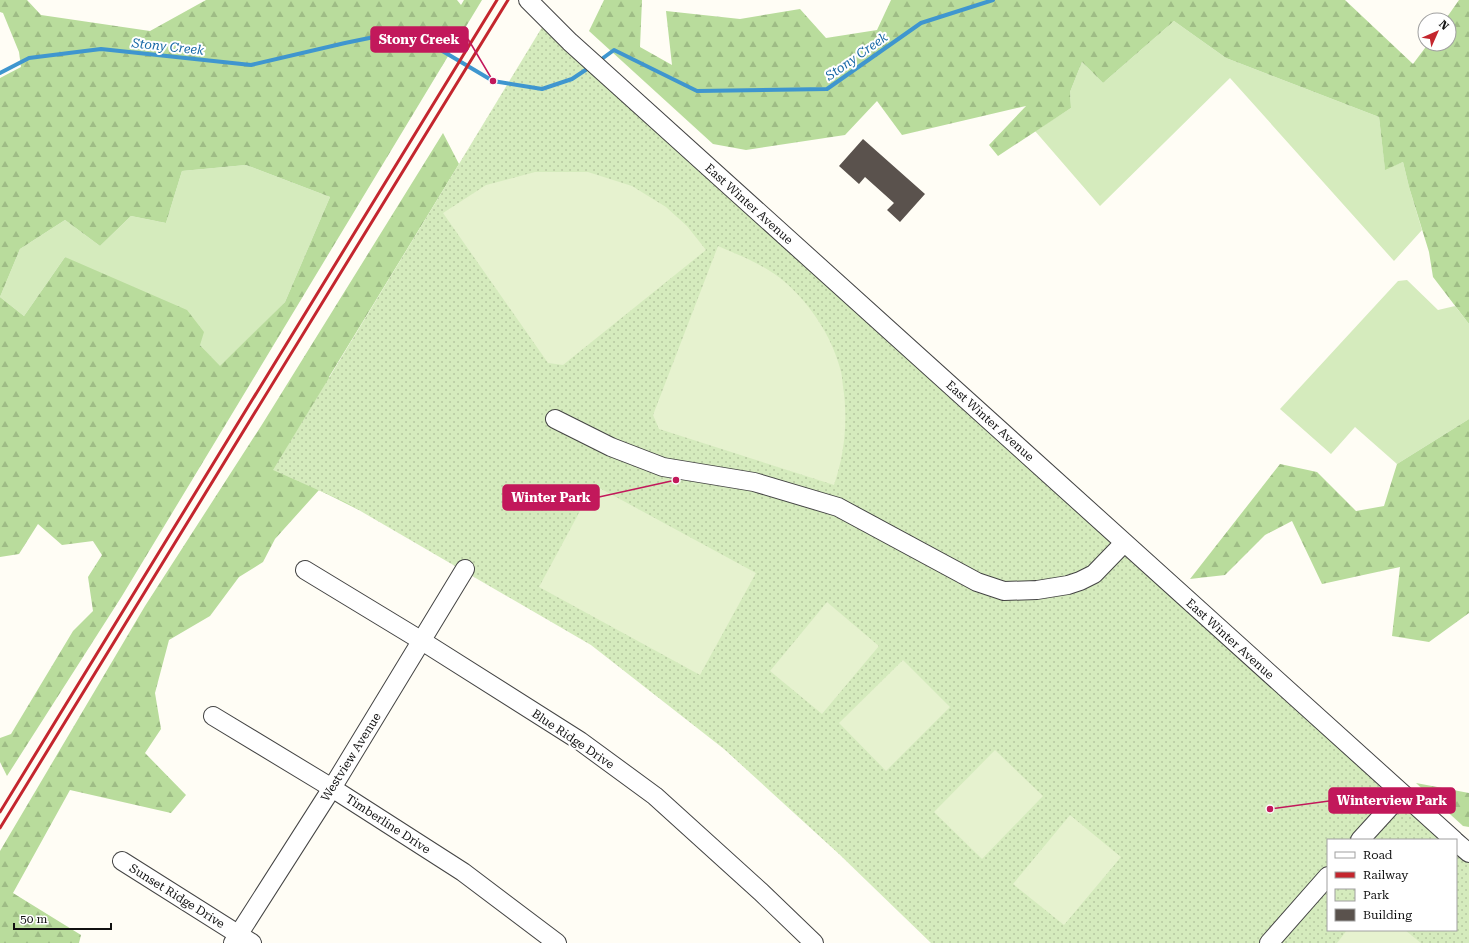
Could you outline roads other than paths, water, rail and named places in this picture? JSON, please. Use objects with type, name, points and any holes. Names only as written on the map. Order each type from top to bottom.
[{"type":"street","name":"East Winter Avenue","points":[[528,0],[570,42],[1453,839]]},
{"type":"street","points":[[555,419],[610,447],[663,467],[754,482],[838,507],[977,582],[1004,591],[1037,590],[1068,585],[1080,581],[1094,574],[1124,543]]},
{"type":"street","name":"Westview Avenue","points":[[241,940],[465,569]]},
{"type":"street","name":"Blue Ridge Drive","points":[[305,570],[422,641],[580,741],[654,796],[761,892],[814,943]]},
{"type":"street","name":"Timberline Drive","points":[[213,716],[332,788],[463,872],[557,943]]},
{"type":"street","points":[[1361,839],[1402,794]]},
{"type":"street","name":"East Winter Avenue","points":[[1457,843],[1469,853]]},
{"type":"street","name":"Sunset Ridge Drive","points":[[122,861],[241,940]]},
{"type":"street","points":[[1269,943],[1327,877]]},
{"type":"waterway","name":"Stony Creek","points":[[599,61],[614,50],[697,91],[827,89],[921,23],[993,0]]},
{"type":"waterway","name":"Stony Creek","points":[[0,73],[29,58],[101,49],[251,65],[413,29],[439,49],[493,81],[542,89],[572,79],[590,67]]},
{"type":"railway","points":[[0,812],[497,0]]},
{"type":"railway","points":[[0,828],[508,0]]},
{"type":"place","name":"Stony Creek","points":[[493,81]]},
{"type":"place","name":"Winter Park","points":[[676,480]]},
{"type":"place","name":"Winterview Park","points":[[1270,809]]}]
